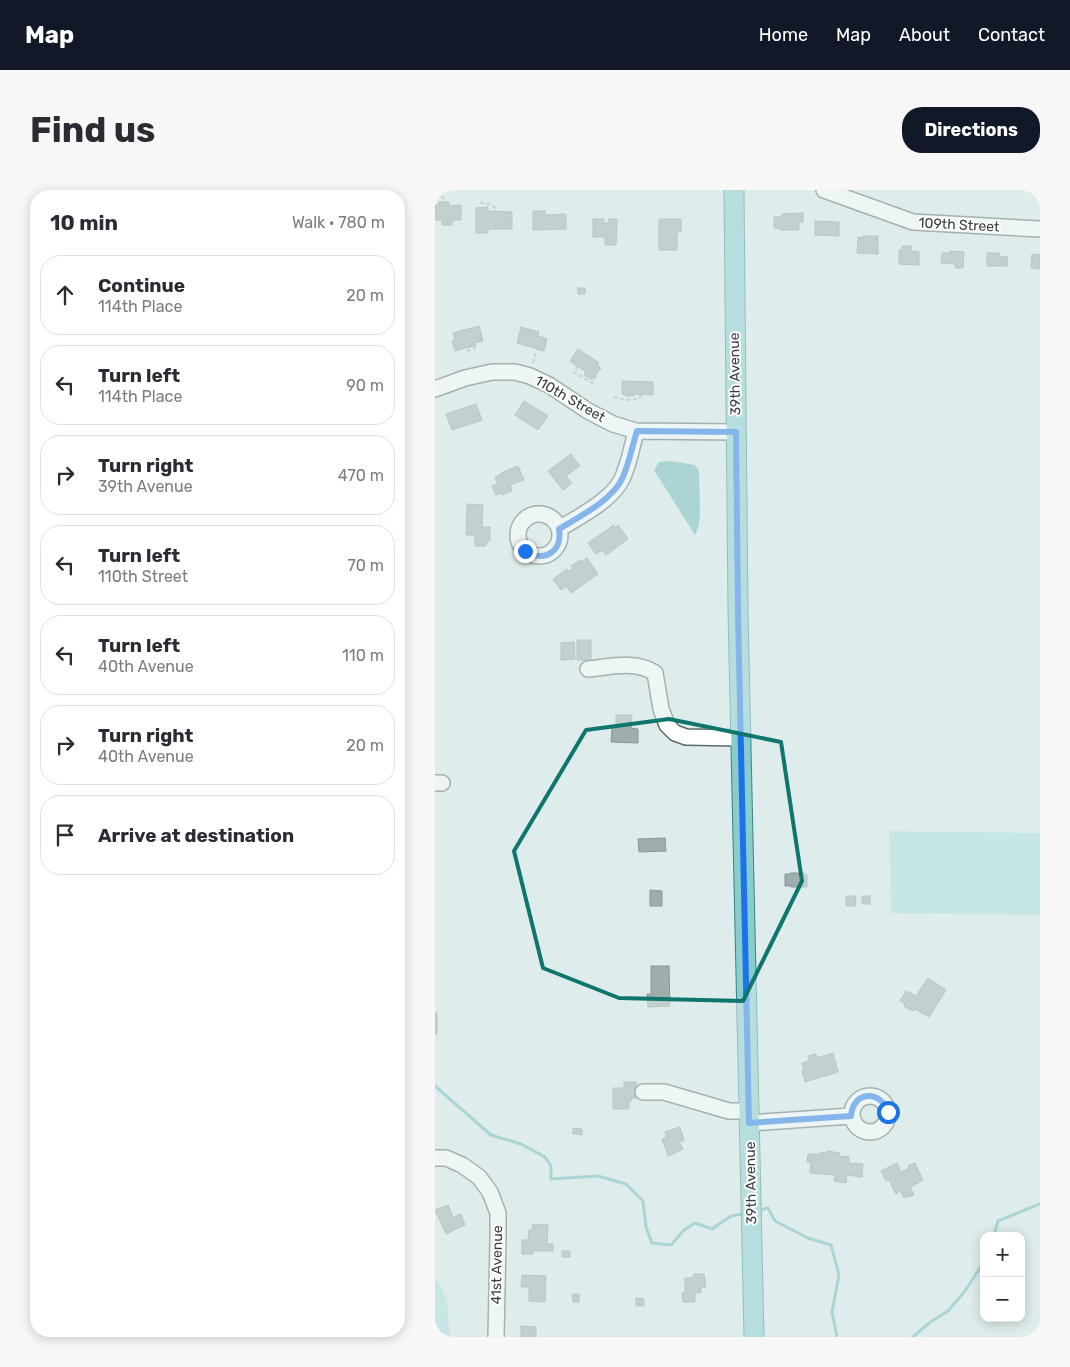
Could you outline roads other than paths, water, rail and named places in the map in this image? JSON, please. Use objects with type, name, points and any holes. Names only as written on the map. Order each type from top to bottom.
[{"type":"main road","name":"39th Avenue","points":[[734,190],[741,738],[754,1337]]},
{"type":"street","name":"109th Street","points":[[824,190],[913,222],[1040,229]]},
{"type":"street","name":"110th Street","points":[[435,388],[465,378],[492,372],[515,372],[549,385],[588,411],[613,424],[637,431],[736,432]]},
{"type":"street","points":[[559,529],[585,513],[614,491],[622,479],[637,431]]},
{"type":"street","points":[[588,669],[635,665],[648,668],[655,673],[661,709],[667,725],[675,733],[686,736],[741,738]]},
{"type":"street","points":[[643,1092],[664,1092],[749,1117],[851,1116]]},
{"type":"street","name":"41st Avenue","points":[[440,1158],[462,1164],[479,1176],[490,1192],[497,1213],[496,1337]]},
{"type":"waterway","points":[[435,1086],[491,1135],[521,1144],[545,1157],[551,1166],[551,1179],[598,1176],[626,1184],[643,1201],[646,1227],[652,1243],[671,1245],[684,1230],[695,1223],[712,1229],[731,1216],[742,1214]]},
{"type":"waterway","points":[[995,1232],[998,1221],[1040,1204]]},
{"type":"waterway","points":[[760,1210],[768,1208],[775,1221],[808,1238],[831,1245],[839,1275],[832,1312],[837,1337]]},
{"type":"waterway","points":[[913,1337],[929,1323],[948,1311],[965,1291],[980,1268]]}]
